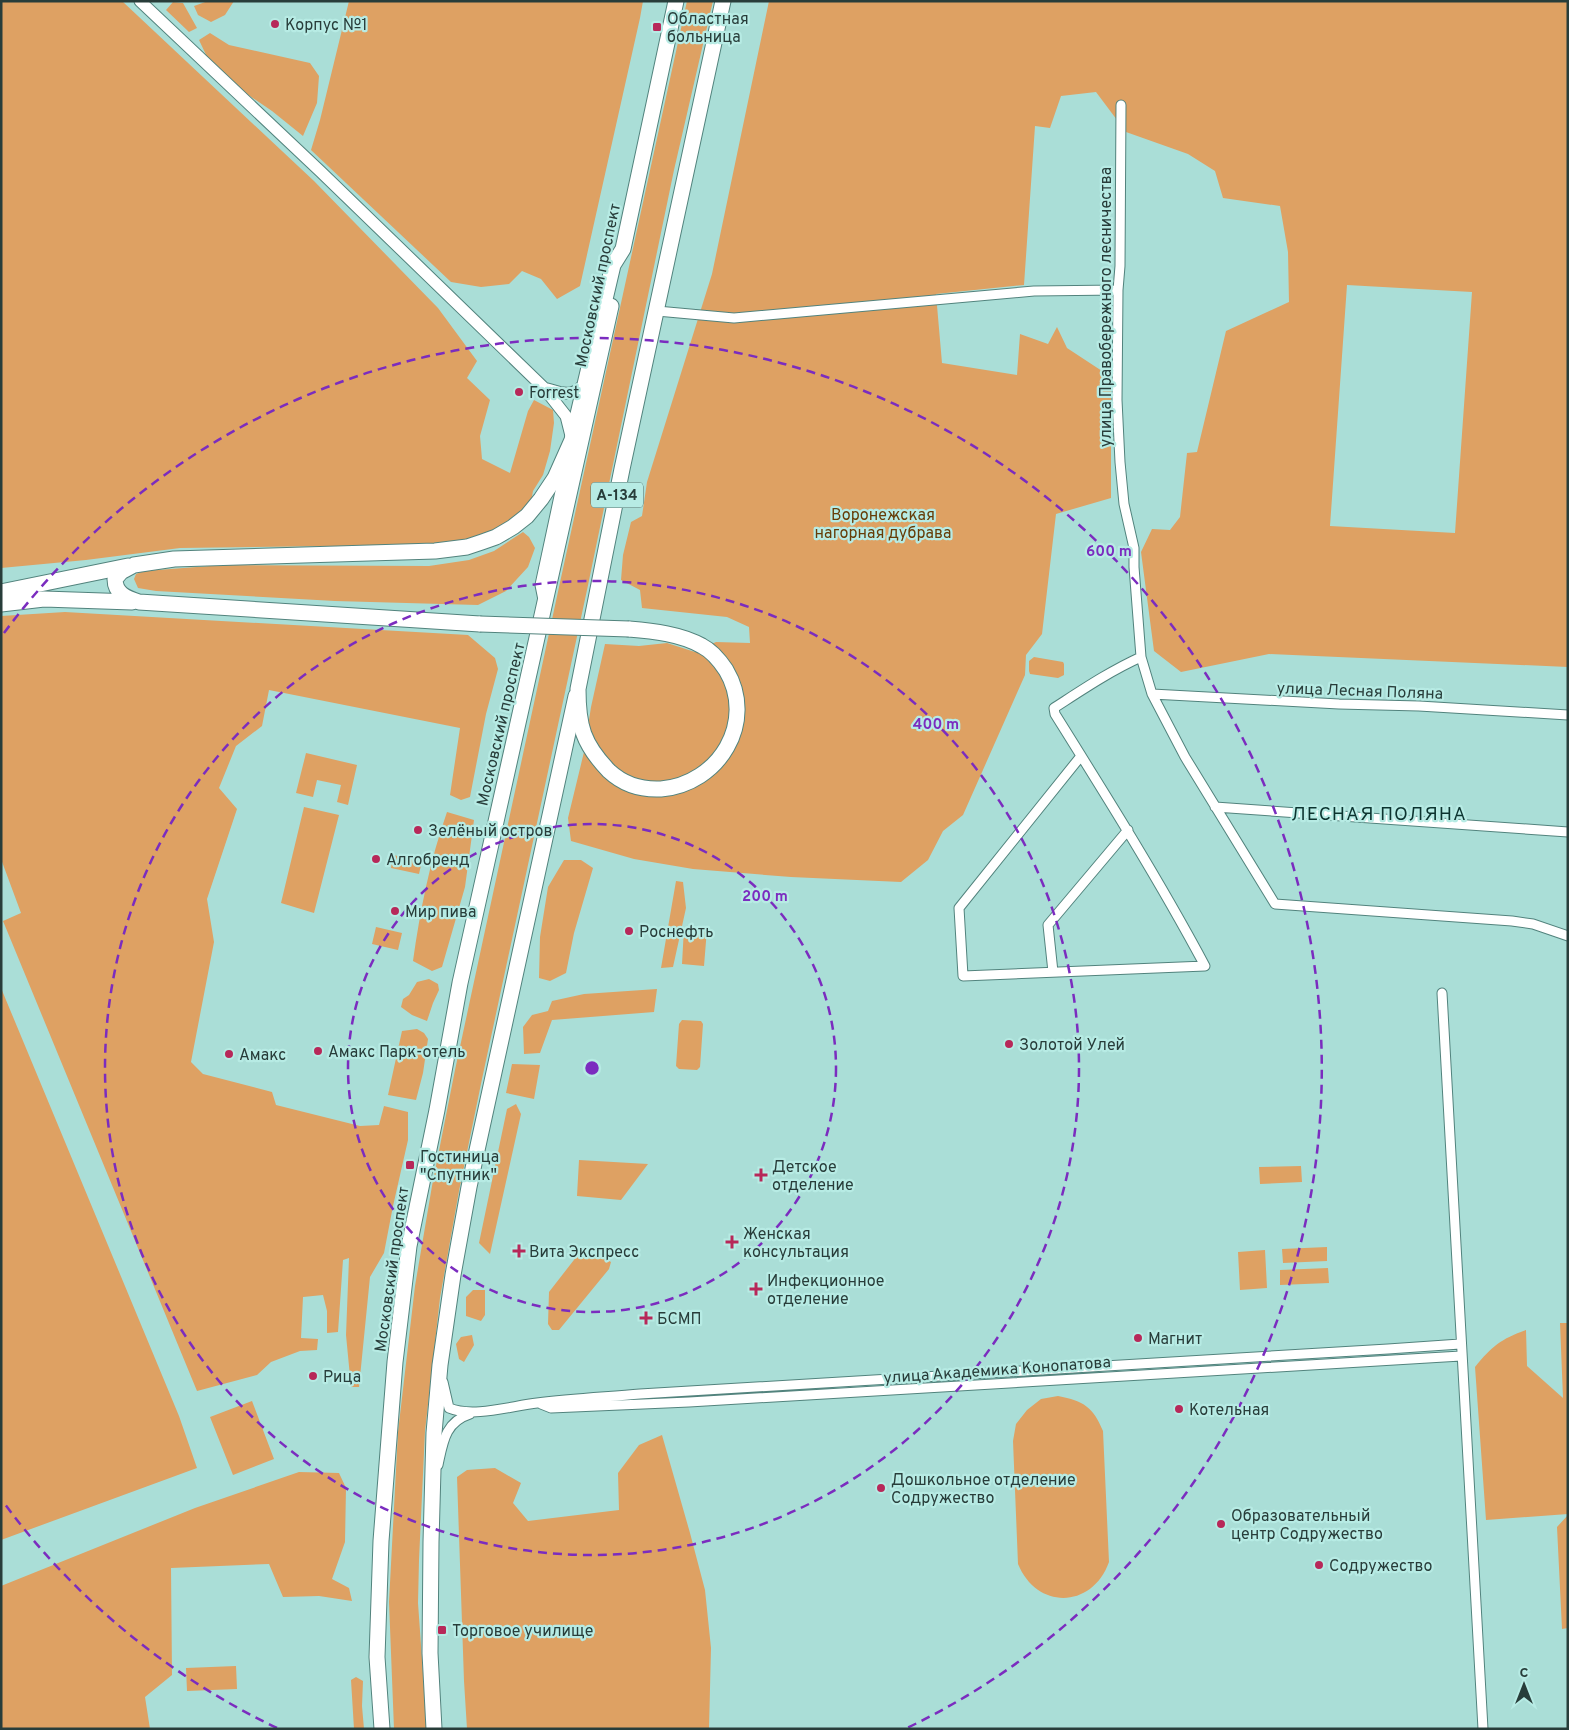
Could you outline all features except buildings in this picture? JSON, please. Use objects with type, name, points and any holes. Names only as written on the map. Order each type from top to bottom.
[{"type":"main road","name":"Московский проспект","points":[[382,1729],[377,1657],[381,1541],[394,1362],[409,1246],[437,1110],[460,983],[545,607],[676,1]]},
{"type":"main road","name":"А-134","points":[[578,689],[622,469],[723,1]]},
{"type":"main road","points":[[1,592],[134,565],[174,559],[435,551],[467,546],[496,537],[527,516],[541,499],[554,478],[572,440],[613,265],[623,249]]},
{"type":"main road","points":[[134,565],[117,576],[115,584],[122,595],[139,602]]},
{"type":"main road","points":[[1,604],[44,599],[139,602],[480,624],[629,629],[654,632],[703,646],[721,662],[734,688],[736,702],[732,739],[719,761],[697,778],[671,788],[641,788],[627,784],[615,776],[587,745],[580,723],[578,689]]},
{"type":"main road","points":[[434,1729],[430,1653],[434,1433],[440,1365],[452,1275],[469,1187],[578,689]]},
{"type":"street","points":[[140,1],[321,172],[544,388],[566,416],[572,440],[541,585],[545,607]]},
{"type":"street","name":"улица Правобережного лесничества","points":[[1121,105],[1117,400],[1124,504],[1134,548],[1141,657]]},
{"type":"street","points":[[657,311],[734,318],[1034,290],[1118,290]]},
{"type":"street","points":[[544,388],[570,394],[576,392],[585,383]]},
{"type":"street","points":[[1081,756],[959,908],[963,976],[1205,966],[1128,830],[1055,714],[1054,708],[1127,663],[1141,657],[1152,694],[1185,757],[1275,904],[1512,921],[1534,924],[1568,936]]},
{"type":"street","name":"улица Лесная Поляна","points":[[1152,694],[1568,715]]},
{"type":"street","points":[[1215,807],[1568,832]]},
{"type":"street","points":[[1053,972],[1048,925],[1128,830]]},
{"type":"street","points":[[1442,993],[1460,1344],[1483,1729]]},
{"type":"street","name":"улица Академика Конопатова","points":[[478,1411],[536,1403],[640,1394],[1460,1344]]},
{"type":"street","name":"улица Академика Конопатова","points":[[536,1403],[551,1408],[611,1406],[1461,1356]]},
{"type":"street","points":[[440,1365],[446,1398],[450,1408],[459,1412],[478,1411]]},
{"type":"street","points":[[432,1493],[444,1436],[462,1416],[478,1411]]},
{"type":"green space","points":[[1,1],[122,1],[314,181],[438,308],[477,361],[467,378],[490,400],[480,436],[482,459],[510,473],[528,411],[534,400],[553,410],[554,423],[550,451],[543,475],[533,491],[531,502],[500,527],[470,539],[415,545],[180,548],[1,568]]},
{"type":"green space","points":[[208,1],[234,1],[225,15],[211,22],[198,15],[194,6]]},
{"type":"green space","points":[[349,1],[643,1],[580,286],[557,299],[541,279],[522,271],[509,284],[481,287],[451,282],[311,150]]},
{"type":"green space","points":[[687,1],[713,1],[674,170],[587,590],[482,1079],[440,1298],[425,1431],[419,1560],[418,1603],[427,1729],[394,1729],[389,1602],[398,1432],[415,1286],[455,1070]]},
{"type":"green space","name":"Воронежская нагорная дубрава","points":[[769,1],[1568,1],[1568,667],[1269,654],[1181,672],[1154,651],[1141,552],[1152,529],[1170,530],[1180,517],[1187,453],[1197,452],[1226,331],[1289,302],[1288,252],[1280,206],[1223,198],[1215,171],[1188,154],[1126,132],[1096,92],[1061,96],[1050,128],[1035,126],[1024,285],[936,294],[942,363],[1017,375],[1020,334],[1048,344],[1057,327],[1067,348],[1102,371],[1111,391],[1111,498],[1056,514],[1042,634],[1026,655],[1025,675],[963,815],[943,831],[928,860],[901,882],[791,877],[693,869],[634,859],[571,841],[568,818],[584,752],[591,707],[605,644],[639,646],[667,643],[695,652],[716,642],[750,643],[749,627],[727,617],[642,608],[640,590],[621,580],[623,555],[631,522],[642,516],[647,482],[712,274]],"holes":[[[1347,285],[1472,292],[1455,533],[1330,526]]]},
{"type":"green space","points":[[173,2],[183,3],[197,28],[189,32],[166,10]]},
{"type":"green space","points":[[210,33],[229,45],[310,63],[319,76],[317,103],[303,136],[272,111],[244,92],[208,59],[199,40]]},
{"type":"green space","points":[[523,532],[529,537],[535,548],[528,567],[506,591],[478,605],[335,601],[156,591],[138,588],[134,579],[136,574],[144,571],[223,565],[429,566],[469,560],[494,551]]},
{"type":"green space","points":[[65,612],[468,635],[495,658],[498,669],[486,714],[470,797],[461,800],[450,795],[460,728],[269,690],[262,726],[236,746],[219,788],[237,809],[207,899],[214,942],[191,1062],[203,1074],[272,1092],[276,1105],[360,1126],[379,1125],[384,1106],[408,1112],[408,1140],[384,1253],[370,1277],[359,1387],[351,1387],[346,1335],[349,1258],[343,1260],[338,1332],[327,1333],[327,1311],[323,1295],[303,1297],[301,1338],[318,1339],[317,1350],[300,1351],[271,1362],[257,1375],[197,1391],[3,921],[21,913],[1,859],[1,616]]},
{"type":"green space","points":[[1034,657],[1063,662],[1064,675],[1058,678],[1030,674],[1029,661]]},
{"type":"green space","points":[[306,753],[357,765],[348,805],[337,802],[341,785],[317,780],[313,797],[296,793]]},
{"type":"green space","points":[[304,807],[339,815],[314,913],[281,903]]},
{"type":"green space","points":[[447,812],[474,820],[465,887],[442,967],[432,971],[413,961],[426,886]]},
{"type":"green space","points":[[393,855],[422,861],[419,874],[391,868]]},
{"type":"green space","points":[[564,860],[581,860],[593,868],[574,933],[566,973],[550,981],[539,978],[540,937],[548,887]]},
{"type":"green space","points":[[676,881],[683,882],[686,908],[673,967],[661,968]]},
{"type":"green space","points":[[376,927],[402,933],[398,950],[372,944]]},
{"type":"green space","points":[[684,928],[707,929],[704,966],[682,964]]},
{"type":"green space","points":[[429,979],[438,984],[439,990],[427,1021],[412,1015],[401,1007],[403,999],[409,995],[417,982]]},
{"type":"green space","points":[[1,988],[179,1416],[197,1468],[1,1540]]},
{"type":"green space","points":[[657,989],[654,1012],[552,1020],[540,1053],[524,1054],[523,1027],[532,1015],[548,1011],[552,1001],[584,994]]},
{"type":"green space","points":[[682,1020],[701,1021],[703,1024],[700,1067],[697,1070],[679,1069],[676,1066],[679,1024]]},
{"type":"green space","points":[[417,1029],[424,1033],[428,1039],[423,1073],[416,1100],[388,1095],[402,1031]]},
{"type":"green space","points":[[512,1064],[540,1065],[534,1099],[506,1093]]},
{"type":"green space","points":[[516,1104],[521,1114],[490,1254],[479,1243],[507,1109]]},
{"type":"green space","points":[[579,1160],[648,1164],[621,1200],[577,1196]]},
{"type":"green space","points":[[1301,1166],[1302,1182],[1260,1184],[1259,1167]]},
{"type":"green space","points":[[1327,1247],[1327,1261],[1283,1263],[1282,1249]]},
{"type":"green space","points":[[1265,1250],[1267,1288],[1240,1290],[1238,1252]]},
{"type":"green space","points":[[577,1256],[606,1259],[611,1262],[609,1269],[559,1330],[552,1330],[548,1324],[549,1292]]},
{"type":"green space","points":[[1328,1268],[1329,1283],[1280,1285],[1280,1270]]},
{"type":"green space","points":[[473,1290],[485,1290],[485,1315],[481,1321],[466,1316],[466,1297]]},
{"type":"green space","points":[[1560,1323],[1568,1323],[1568,1514],[1486,1520],[1475,1367],[1497,1344],[1526,1330],[1527,1366],[1563,1398]]},
{"type":"green space","points":[[472,1335],[474,1345],[464,1362],[459,1359],[456,1344],[461,1337]]},
{"type":"green space","points":[[1058,1396],[1075,1400],[1086,1406],[1095,1416],[1103,1431],[1109,1562],[1101,1577],[1090,1589],[1078,1595],[1064,1598],[1051,1596],[1038,1590],[1027,1579],[1018,1564],[1013,1441],[1016,1424],[1027,1410],[1041,1399]]},
{"type":"green space","points":[[252,1401],[274,1459],[233,1475],[210,1417]]},
{"type":"green space","points":[[662,1435],[705,1590],[711,1648],[709,1729],[467,1729],[457,1477],[467,1470],[495,1468],[521,1483],[513,1503],[528,1521],[619,1510],[618,1473],[639,1445]]},
{"type":"green space","points":[[299,1472],[339,1473],[346,1488],[345,1542],[332,1579],[349,1588],[352,1601],[319,1596],[283,1597],[269,1564],[171,1568],[172,1675],[145,1697],[150,1729],[1,1729],[1,1586],[195,1508]]},
{"type":"green space","points":[[1568,1515],[1568,1628],[1562,1629],[1557,1527]]},
{"type":"green space","points":[[236,1666],[237,1689],[187,1691],[186,1668]]},
{"type":"green space","points":[[356,1677],[363,1681],[362,1706],[364,1729],[354,1729],[351,1680]]},
{"type":"place","name":"Корпус №1","points":[[275,24]]},
{"type":"place","name":"Областная больница","points":[[657,27]]},
{"type":"place","name":"Forrest","points":[[519,392]]},
{"type":"place","name":"Зелёный остров","points":[[418,830]]},
{"type":"place","name":"Алгобренд","points":[[376,859]]},
{"type":"place","name":"Мир пива","points":[[395,911]]},
{"type":"place","name":"Роснефть","points":[[629,931]]},
{"type":"place","name":"Золотой Улей","points":[[1009,1044]]},
{"type":"place","name":"Амакс Парк-отель","points":[[318,1051]]},
{"type":"place","name":"Амакс","points":[[229,1054]]},
{"type":"place","name":"Гостиница \"Спутник\"","points":[[410,1165]]},
{"type":"place","name":"Детское отделение","points":[[761,1175]]},
{"type":"place","name":"Женская консультация","points":[[732,1242]]},
{"type":"place","name":"Вита Экспресс","points":[[519,1251]]},
{"type":"place","name":"Инфекционное отделение","points":[[756,1289]]},
{"type":"place","name":"БСМП","points":[[646,1318]]},
{"type":"place","name":"Магнит","points":[[1138,1338]]},
{"type":"place","name":"Рица","points":[[313,1376]]},
{"type":"place","name":"Котельная","points":[[1179,1409]]},
{"type":"place","name":"Дошкольное отделение Содружество","points":[[881,1488]]},
{"type":"place","name":"Образовательный центр Содружество","points":[[1221,1524]]},
{"type":"place","name":"Содружество","points":[[1319,1565]]},
{"type":"place","name":"Торговое училище","points":[[442,1630]]},
{"type":"district","name":"ЛЕСНАЯ ПОЛЯНА","points":[[1379,813]]}]
